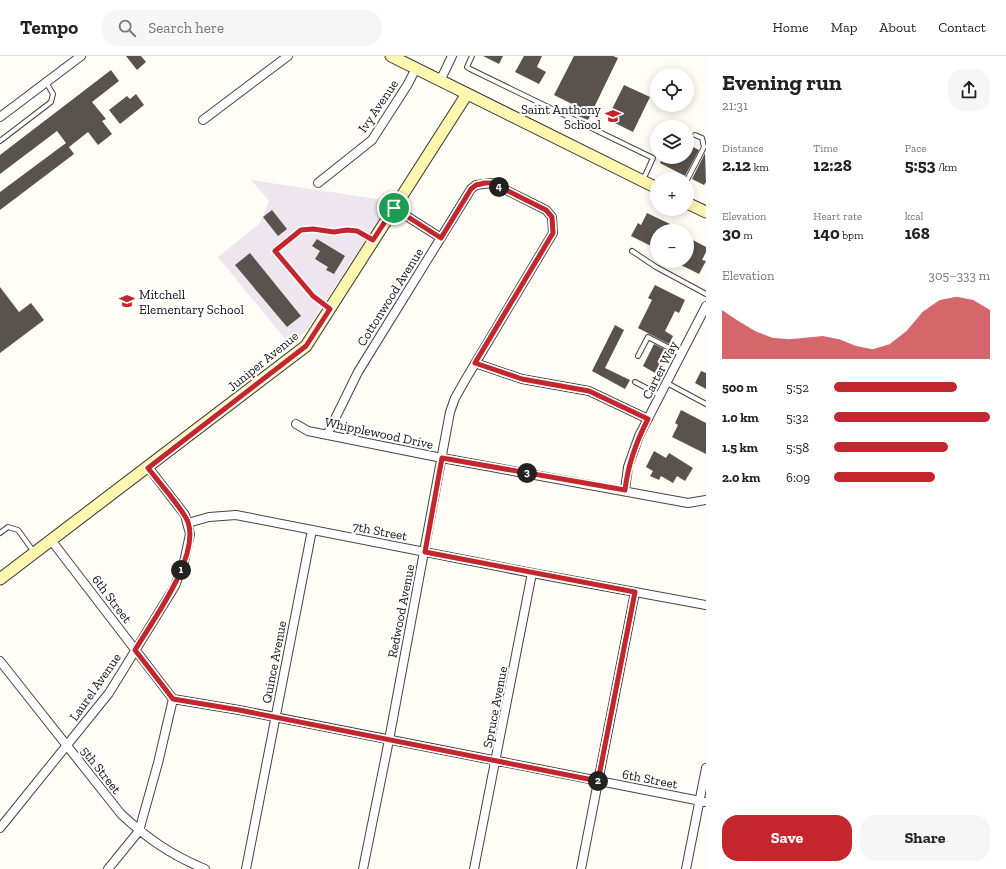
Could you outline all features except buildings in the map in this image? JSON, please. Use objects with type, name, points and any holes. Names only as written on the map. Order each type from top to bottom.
[{"type":"street","points":[[0,117],[81,56]]},
{"type":"street","points":[[202,120],[288,56]]},
{"type":"street","points":[[391,56],[650,185]]},
{"type":"street","points":[[440,81],[452,56]]},
{"type":"street","name":"Ivy Avenue","points":[[318,183],[372,140],[408,84],[416,68]]},
{"type":"street","name":"Juniper Avenue","points":[[0,579],[148,468],[306,346],[467,94]]},
{"type":"street","name":"Redwood Avenue","points":[[363,869],[425,552],[450,412],[455,398],[475,363],[553,233],[552,217],[546,210],[492,183],[485,183]]},
{"type":"street","name":"Cottonwood Avenue","points":[[327,435],[358,372],[471,189],[476,185],[485,183]]},
{"type":"street","points":[[694,206],[706,212]]},
{"type":"street","points":[[394,208],[441,238]]},
{"type":"street","name":"Carter Way","points":[[625,490],[628,467],[639,436],[706,306]]},
{"type":"street","points":[[475,363],[522,379],[589,391],[648,419]]},
{"type":"street","name":"Whipplewood Drive","points":[[296,424],[308,431],[442,458],[625,490],[688,503],[706,500]]},
{"type":"street","points":[[148,468],[185,515],[188,523]]},
{"type":"street","name":"7th Street","points":[[188,523],[209,517],[236,515],[532,573],[706,605]]},
{"type":"street","name":"Laurel Avenue","points":[[0,828],[109,693],[175,586],[184,562],[190,534],[188,523]]},
{"type":"street","name":"Quince Avenue","points":[[246,869],[312,530]]},
{"type":"street","name":"6th Street","points":[[51,540],[173,699],[703,802]]},
{"type":"street","name":"Spruce Avenue","points":[[474,869],[532,573]]},
{"type":"street","points":[[581,869],[635,592]]},
{"type":"street","name":"5th Street","points":[[0,661],[112,804],[139,831],[165,850],[205,869]]},
{"type":"street","points":[[108,869],[139,831],[158,763],[173,699]]},
{"type":"street","points":[[687,869],[703,802],[706,768]]},
{"type":"lane","points":[[472,56],[467,67],[470,69],[653,158],[642,181]]},
{"type":"lane","points":[[0,141],[51,102],[53,94],[46,82]]},
{"type":"lane","points":[[691,172],[704,147],[702,138],[695,135]]},
{"type":"lane","points":[[330,309],[313,296],[275,251],[297,232],[313,229],[334,232],[347,230],[357,231],[373,240]]},
{"type":"lane","points":[[632,251],[656,267],[706,294]]},
{"type":"lane","points":[[638,356],[648,337],[681,355]]},
{"type":"lane","points":[[635,382],[661,395]]},
{"type":"lane","points":[[667,383],[706,404]]},
{"type":"lane","points":[[0,533],[8,527],[18,530],[34,553]]},
{"type":"shaded area","points":[[251,180],[391,201],[306,331],[290,345],[218,257],[260,223],[269,201]]},
{"type":"place","name":"Saint Anthony School","points":[[613,116]]},
{"type":"place","name":"Mitchell Elementary School","points":[[127,301]]},
{"type":"route","points":[[492,183],[546,210],[552,217],[553,233],[475,363],[504,374],[537,383],[589,391],[601,395],[648,419],[632,453],[628,467],[625,490],[442,458],[425,552],[635,592],[598,781],[239,710],[173,699],[135,650],[175,586],[184,562],[190,534],[185,515],[148,468],[306,346],[330,309],[313,296],[275,251],[301,230],[313,229],[334,232],[342,230],[357,231],[373,240],[394,208],[441,238],[471,189],[476,185],[492,183]]}]
